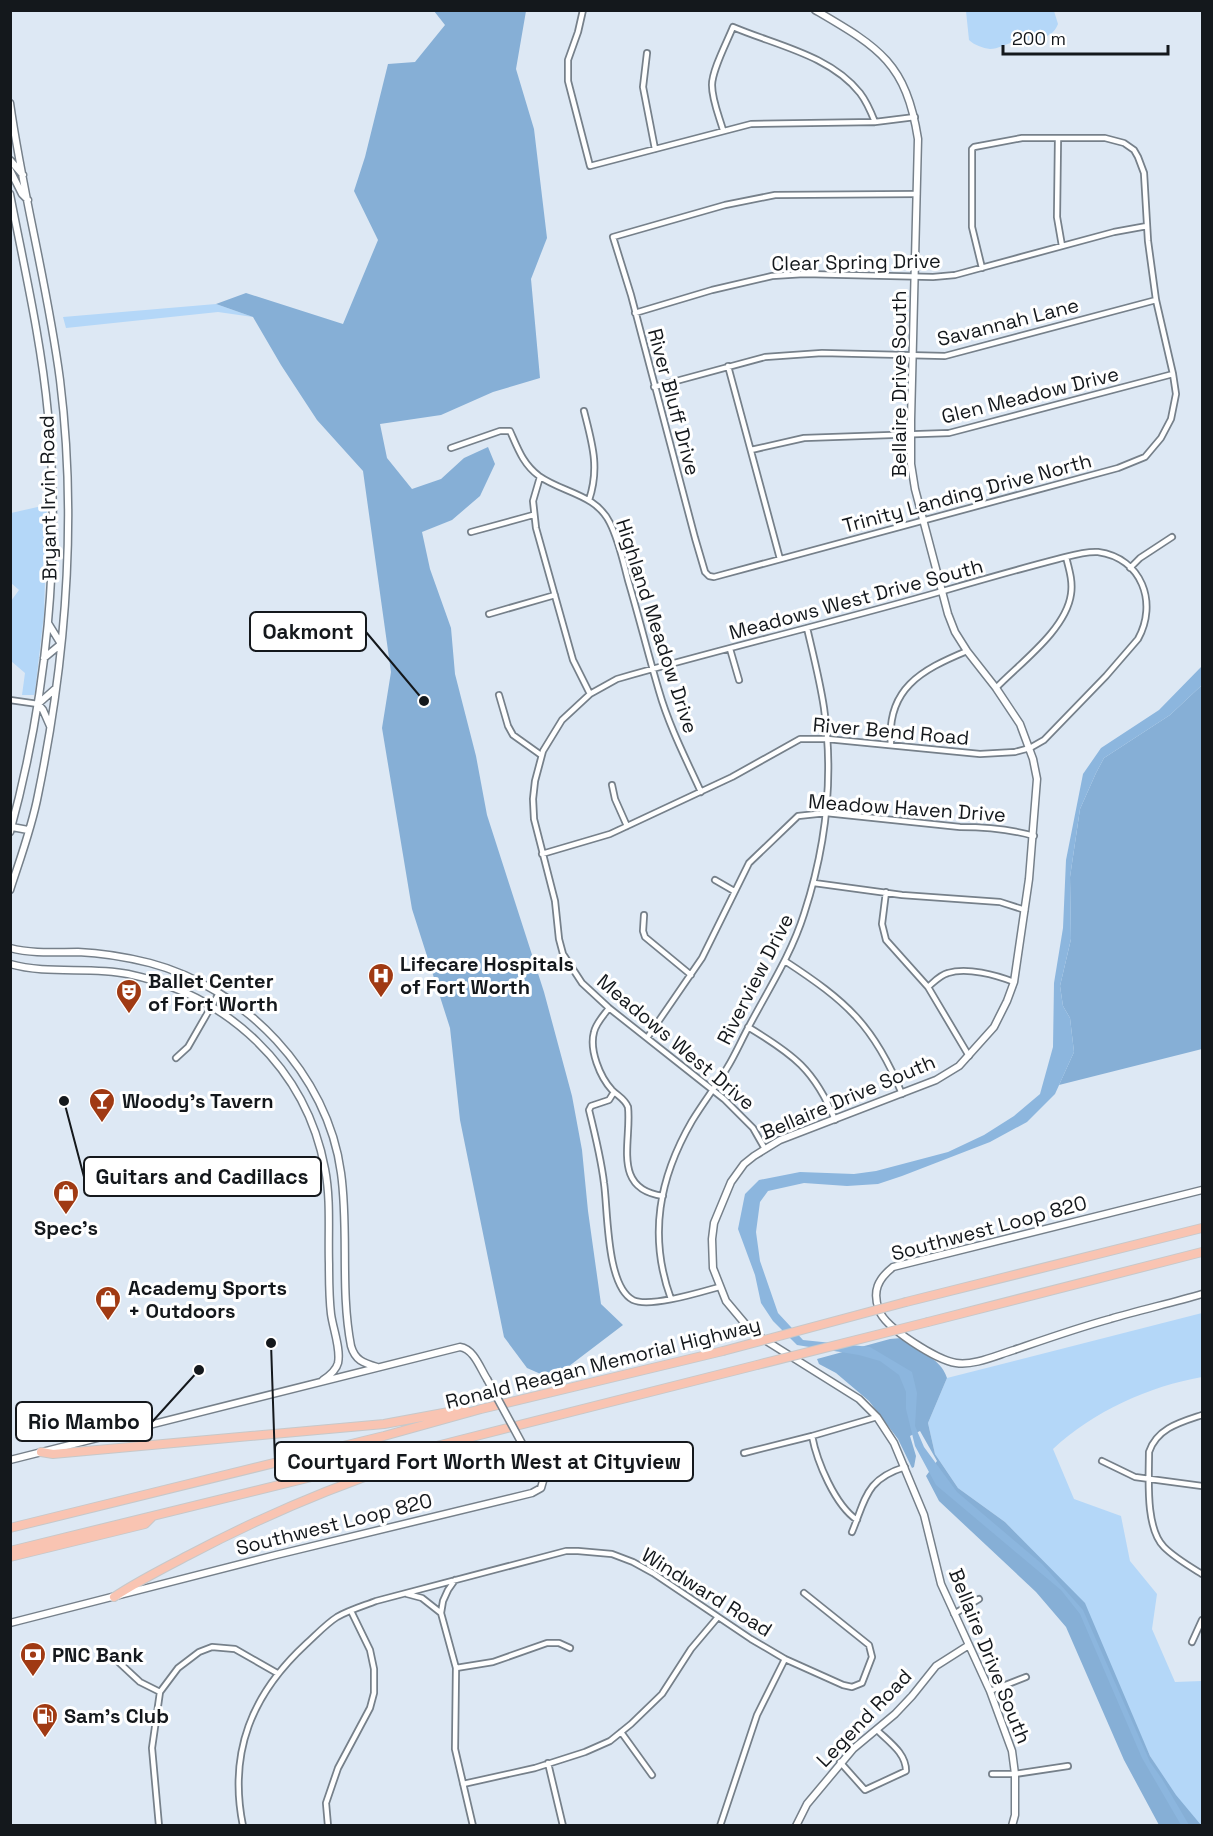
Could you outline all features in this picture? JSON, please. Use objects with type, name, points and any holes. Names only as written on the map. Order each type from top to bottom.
[{"type":"highway","name":"Ronald Reagan Memorial Highway","points":[[10,1528],[384,1436],[481,1409],[723,1351],[906,1302],[1203,1228]]},
{"type":"highway","name":"Ronald Reagan Memorial Highway","points":[[10,1551],[409,1454],[1203,1252]]},
{"type":"highway","points":[[41,1452],[53,1454],[360,1426],[433,1416],[466,1408],[481,1409]]},
{"type":"highway","points":[[114,1597],[134,1583],[221,1538],[299,1503],[399,1465],[409,1454]]},
{"type":"highway","points":[[10,1557],[145,1524],[154,1516]]},
{"type":"street","points":[[583,10],[567,70],[590,166],[723,130],[764,122],[875,122],[915,117]]},
{"type":"street","name":"Bellaire Drive South","points":[[815,10],[862,38],[880,53],[903,84],[915,117],[918,139],[911,436],[914,480],[922,521],[941,592],[955,632],[1020,724],[1030,748],[1037,779],[1034,836],[1014,982],[994,1027],[959,1066],[936,1080],[780,1140],[744,1164],[731,1182],[717,1214],[712,1239],[713,1268],[726,1301],[752,1332],[859,1399],[877,1417],[894,1443],[924,1515],[939,1576],[990,1691],[1012,1751],[1015,1774],[1015,1815],[1012,1826]]},
{"type":"street","points":[[723,130],[714,96],[713,76],[733,27],[808,56],[833,69],[859,92],[875,122]]},
{"type":"street","points":[[646,53],[643,87],[655,149]]},
{"type":"street","name":"Bryant Irvin Road","points":[[10,103],[54,343],[62,403],[68,526],[62,644],[50,727],[38,796],[10,890]]},
{"type":"street","points":[[982,268],[972,227],[972,149],[976,146],[1022,138],[1058,139],[1057,217],[1062,246]]},
{"type":"street","name":"Trinity Landing Drive North","points":[[707,574],[714,577],[1118,468],[1145,457],[1161,438],[1171,419],[1176,394],[1156,300],[1147,226],[1144,173],[1134,150],[1124,143],[1105,138],[1058,139]]},
{"type":"street","points":[[10,160],[23,175]]},
{"type":"street","points":[[10,170],[28,201]]},
{"type":"street","name":"Bryant Irvin Road","points":[[10,194],[32,301],[48,414],[52,514],[48,622],[44,658],[24,786],[11,830]]},
{"type":"street","name":"River Bluff Drive","points":[[707,574],[695,538],[613,237],[725,205],[775,195],[917,194]]},
{"type":"street","name":"Clear Spring Drive","points":[[635,312],[723,287],[772,276],[804,274],[933,278],[955,275],[1114,232],[1147,226]]},
{"type":"street","name":"Savannah Lane","points":[[654,387],[765,357],[804,354],[936,357],[973,350],[1156,300]]},
{"type":"street","points":[[728,366],[780,559]]},
{"type":"street","name":"Glen Meadow Drive","points":[[751,450],[804,438],[949,434],[1173,374]]},
{"type":"street","points":[[584,411],[595,457],[596,472],[589,500]]},
{"type":"street","name":"Highland Meadow Drive","points":[[452,448],[500,431],[510,431],[523,459],[540,477],[589,500],[606,517],[618,542],[671,726],[701,792]]},
{"type":"street","points":[[540,477],[532,501],[533,515],[573,660],[590,694]]},
{"type":"street","points":[[471,532],[533,515]]},
{"type":"street","points":[[1130,568],[1140,558],[1172,537]]},
{"type":"street","name":"Meadows West Drive South","points":[[590,694],[611,681],[1066,557],[1088,552],[1102,553],[1123,562],[1130,568]]},
{"type":"street","points":[[996,688],[1060,621],[1071,594],[1071,579],[1066,557]]},
{"type":"street","name":"River Bend Road","points":[[543,854],[610,834],[732,777],[794,741],[807,738],[980,754],[1003,754],[1030,748],[1052,734],[1138,639],[1146,621],[1146,598],[1139,579],[1130,568]]},
{"type":"street","points":[[489,614],[555,595]]},
{"type":"street","points":[[44,658],[62,644],[48,622]]},
{"type":"street","name":"Riverview Drive","points":[[671,1299],[663,1277],[658,1234],[660,1210],[670,1168],[678,1147],[771,990],[804,916],[814,883],[826,813],[829,766],[824,708],[807,628]]},
{"type":"street","points":[[730,649],[739,680]]},
{"type":"street","points":[[891,745],[892,712],[905,689],[930,667],[967,651]]},
{"type":"street","points":[[38,704],[56,687]]},
{"type":"street","name":"Meadows West Drive","points":[[590,694],[561,720],[541,755],[533,799],[536,830],[555,901],[563,954],[582,983],[609,1008],[713,1090],[753,1128],[765,1149]]},
{"type":"street","points":[[499,695],[513,735],[541,755]]},
{"type":"street","points":[[10,700],[38,704],[44,710],[50,727]]},
{"type":"street","points":[[612,785],[615,799],[627,826]]},
{"type":"street","name":"Meadow Haven Drive","points":[[647,1038],[691,975],[722,920],[749,863],[793,819],[805,814],[826,813],[960,827],[982,827],[1018,831],[1034,836]]},
{"type":"street","points":[[11,830],[28,830]]},
{"type":"street","points":[[715,880],[734,891]]},
{"type":"street","points":[[814,883],[1000,902],[1025,910]]},
{"type":"street","points":[[886,892],[883,933],[892,948],[928,987],[969,1056]]},
{"type":"street","points":[[644,915],[645,937],[691,975]]},
{"type":"street","points":[[10,948],[44,953],[77,952],[113,955],[166,968],[219,993],[271,1034],[300,1071],[318,1103],[334,1140],[341,1173],[346,1300],[351,1346],[353,1353],[361,1362],[377,1367]]},
{"type":"street","points":[[111,971],[113,955]]},
{"type":"street","points":[[784,961],[842,1001],[868,1029],[885,1054],[902,1094]]},
{"type":"street","points":[[10,964],[44,970],[111,971],[167,985],[195,995],[212,1005],[257,1041],[288,1078],[311,1123],[327,1182],[329,1297],[338,1358],[335,1369],[323,1380]]},
{"type":"street","points":[[928,987],[950,972],[986,973],[1014,982]]},
{"type":"street","points":[[176,1058],[188,1047],[219,993]]},
{"type":"street","points":[[609,1008],[596,1026],[593,1040],[598,1064],[605,1080],[628,1107],[626,1153],[631,1174],[646,1193],[663,1196]]},
{"type":"street","points":[[748,1027],[791,1054],[813,1077],[835,1120]]},
{"type":"street","points":[[288,1078],[300,1071]]},
{"type":"street","points":[[614,1092],[609,1100],[591,1106],[589,1110],[605,1184],[610,1244],[621,1288],[635,1301],[646,1302],[671,1299],[719,1287]]},
{"type":"street","name":"Southwest Loop 820","points":[[1203,1190],[893,1267],[881,1278],[874,1299],[880,1315],[903,1335],[939,1357],[957,1363],[987,1358],[1111,1318],[1203,1294]]},
{"type":"street","points":[[329,1208],[343,1210]]},
{"type":"street","name":"Southwest Loop 820","points":[[10,1460],[323,1380],[465,1348],[472,1353],[543,1481],[540,1488],[532,1493],[10,1623]]},
{"type":"street","points":[[1203,1415],[1165,1430],[1149,1452],[1150,1506],[1156,1535],[1162,1546],[1203,1574]]},
{"type":"street","points":[[744,1453],[877,1417]]},
{"type":"street","points":[[812,1436],[823,1471],[845,1509],[857,1520]]},
{"type":"street","points":[[1102,1461],[1135,1477],[1203,1486]]},
{"type":"street","points":[[852,1532],[871,1487],[884,1474],[905,1467]]},
{"type":"street","name":"Windward Road","points":[[243,1826],[238,1790],[242,1745],[251,1716],[277,1673],[338,1616],[376,1601],[566,1551],[604,1553],[633,1562],[785,1659],[843,1685],[857,1686],[862,1683],[872,1657],[871,1650],[864,1640],[804,1593]]},
{"type":"street","points":[[455,1580],[445,1595],[441,1613],[456,1668],[455,1749],[473,1826]]},
{"type":"street","points":[[404,1594],[422,1598],[441,1613]]},
{"type":"street","points":[[954,1614],[979,1599]]},
{"type":"street","points":[[328,1826],[326,1803],[338,1768],[370,1708],[374,1693],[374,1668],[370,1650],[351,1611]]},
{"type":"street","points":[[463,1784],[548,1763],[585,1752],[610,1741],[662,1694],[691,1649],[718,1617]]},
{"type":"street","points":[[1192,1642],[1203,1620]]},
{"type":"street","points":[[456,1668],[493,1662],[547,1643],[560,1642],[570,1648]]},
{"type":"street","name":"Legend Road","points":[[796,1826],[807,1804],[840,1762],[912,1696],[936,1666],[969,1645]]},
{"type":"street","points":[[159,1826],[152,1748],[159,1692],[178,1668],[199,1652],[212,1647],[235,1648],[277,1673]]},
{"type":"street","points":[[111,1654],[140,1682],[159,1692]]},
{"type":"street","points":[[720,1826],[757,1715],[785,1659]]},
{"type":"street","points":[[990,1691],[1026,1677]]},
{"type":"street","points":[[840,1762],[865,1790],[906,1771],[905,1761],[900,1752],[877,1730]]},
{"type":"street","points":[[621,1732],[652,1775]]},
{"type":"street","points":[[548,1763],[563,1826]]},
{"type":"street","points":[[992,1774],[1015,1774],[1068,1766]]},
{"type":"shaded area","points":[[434,11],[526,11],[516,69],[534,129],[547,238],[531,279],[540,378],[493,392],[441,415],[380,424],[387,458],[412,489],[441,479],[464,458],[488,447],[495,464],[480,496],[452,520],[422,532],[430,569],[451,628],[455,674],[476,756],[487,815],[544,992],[572,1096],[582,1150],[601,1304],[623,1325],[552,1379],[527,1368],[504,1337],[460,1120],[450,1028],[412,909],[382,728],[391,672],[363,471],[317,420],[253,317],[216,304],[246,293],[343,324],[378,240],[354,191],[365,157],[388,64],[415,62],[445,25]]},
{"type":"shaded area","points":[[966,11],[1054,11],[1058,24],[1055,30],[1045,37],[1013,42],[990,49],[969,40]]},
{"type":"shaded area","points":[[216,304],[253,317],[218,312],[66,328],[63,317]]},
{"type":"shaded area","points":[[42,506],[42,510],[47,511],[44,614],[35,692],[34,695],[22,695],[25,673],[11,661],[11,601],[19,590],[11,583],[11,513]]},
{"type":"shaded area","points":[[1202,666],[1202,685],[1170,715],[1104,758],[1080,809],[1070,877],[1071,939],[1060,986],[1063,1006],[1070,1018],[1074,1052],[1055,1094],[1027,1122],[990,1142],[902,1176],[878,1184],[847,1186],[804,1183],[768,1191],[760,1202],[756,1232],[760,1261],[778,1313],[803,1340],[870,1347],[912,1372],[917,1393],[915,1426],[924,1447],[957,1492],[1042,1564],[1083,1610],[1150,1762],[1189,1825],[1181,1825],[1142,1758],[1080,1614],[1061,1590],[936,1485],[915,1446],[906,1409],[906,1392],[899,1375],[880,1361],[859,1355],[797,1345],[773,1321],[761,1303],[755,1275],[738,1229],[745,1194],[759,1180],[800,1172],[854,1174],[876,1171],[948,1152],[984,1135],[1014,1116],[1040,1094],[1053,1047],[1054,983],[1063,928],[1066,860],[1083,774],[1101,748],[1159,710]]},
{"type":"shaded area","points":[[1202,685],[1202,1049],[1059,1085],[1074,1052],[1070,1018],[1063,1006],[1060,986],[1071,939],[1070,877],[1080,809],[1104,758],[1170,715]]},
{"type":"shaded area","points":[[1202,1313],[1202,1377],[1162,1387],[1123,1402],[1085,1423],[1053,1449],[1074,1499],[1121,1516],[1130,1561],[1157,1594],[1152,1629],[1175,1682],[1202,1681],[1202,1825],[1192,1825],[1032,1550],[1005,1522],[958,1488],[935,1454],[928,1423],[947,1378]]},
{"type":"shaded area","points":[[901,1338],[939,1364],[947,1378],[928,1423],[935,1454],[958,1488],[1005,1522],[1085,1603],[1150,1756],[1176,1795],[1201,1825],[1159,1825],[1124,1760],[1066,1627],[1036,1592],[939,1501],[926,1476],[937,1461],[920,1431],[910,1436],[916,1456],[912,1468],[898,1439],[869,1401],[836,1373],[819,1364],[817,1359]]},
{"type":"place","name":"Oakmont","points":[[424,701]]},
{"type":"place","name":"Lifecare Hospitals of Fort Worth","points":[[381,999]]},
{"type":"place","name":"Ballet Center of Fort Worth","points":[[129,1015]]},
{"type":"place","name":"Guitars and Cadillacs","points":[[64,1101]]},
{"type":"place","name":"Woody's Tavern","points":[[102,1124]]},
{"type":"place","name":"Spec's","points":[[66,1216]]},
{"type":"place","name":"Academy Sports + Outdoors","points":[[108,1322]]},
{"type":"place","name":"Courtyard Fort Worth West at Cityview","points":[[271,1343]]},
{"type":"place","name":"Rio Mambo","points":[[199,1370]]},
{"type":"place","name":"PNC Bank","points":[[33,1678]]},
{"type":"place","name":"Sam's Club","points":[[45,1739]]}]
